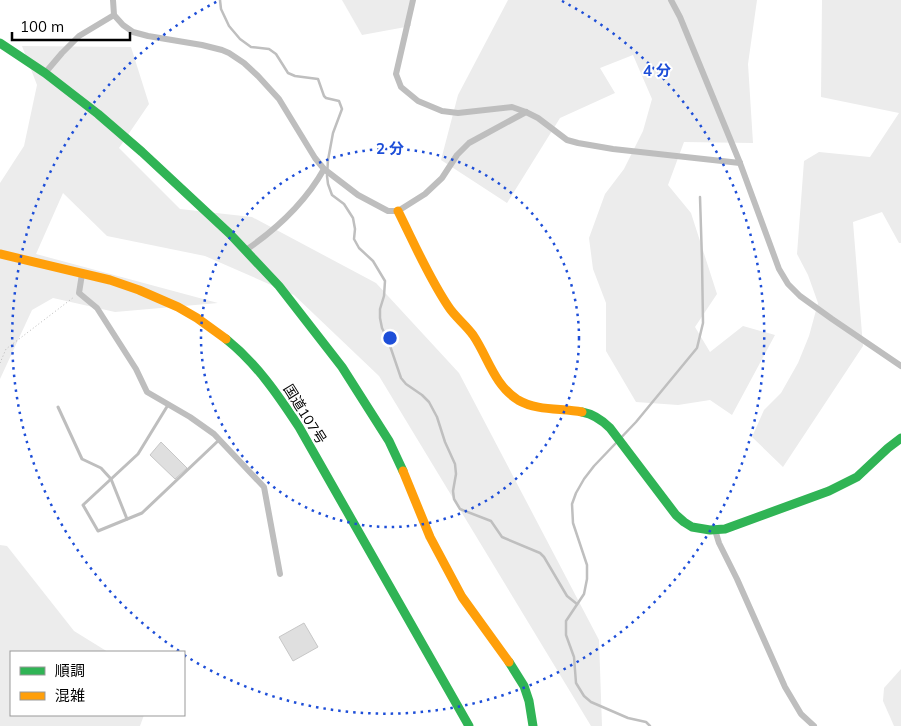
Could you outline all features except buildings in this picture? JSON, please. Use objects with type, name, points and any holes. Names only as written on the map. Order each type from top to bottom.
[{"type":"main road","points":[[0,43],[45,73],[98,114],[142,152],[230,234],[280,286],[336,359],[380,424],[399,461],[430,537],[462,597],[508,660],[524,686],[529,700],[533,726]]},
{"type":"main road","points":[[398,211],[447,306],[471,334],[503,388],[521,402],[535,406],[580,412],[595,416],[604,422],[616,435],[666,503],[687,525],[701,529],[725,529],[830,491],[857,477],[901,438]]},
{"type":"main road","name":"国道107号","points":[[0,254],[117,282],[162,299],[184,310],[225,338],[263,374],[299,427],[469,726]]},
{"type":"street","points":[[114,0],[114,15],[133,32],[222,50],[244,63],[279,100],[315,158],[324,169],[358,195],[388,211],[398,211],[425,194],[442,178],[457,155],[469,143],[526,112]]},
{"type":"street","points":[[413,0],[396,74],[401,87],[418,101],[442,112],[458,114],[512,107],[538,118],[566,140],[578,143],[613,149],[740,163]]},
{"type":"street","points":[[671,0],[680,17],[740,163],[779,269],[788,284],[800,296],[901,366]]},
{"type":"street","points":[[45,73],[79,36],[114,15]]},
{"type":"street","points":[[246,250],[287,218],[307,196],[324,169]]},
{"type":"street","points":[[82,274],[79,293],[97,308],[148,392],[214,434],[264,486],[280,574]]},
{"type":"street","points":[[714,530],[785,687],[801,714],[814,726]]},
{"type":"lane","points":[[168,405],[138,454],[83,505],[98,531],[142,512],[220,440]]},
{"type":"lane","points":[[58,406],[82,460],[101,468],[111,479],[127,519]]},
{"type":"path","points":[[0,363],[6,349],[79,293]]},
{"type":"shaded area","points":[[342,0],[410,0],[411,26],[362,35]]},
{"type":"shaded area","points":[[508,0],[757,0],[748,64],[753,143],[684,142],[668,185],[691,213],[717,294],[695,327],[710,352],[743,326],[775,335],[732,415],[710,400],[678,405],[636,402],[606,351],[606,303],[593,269],[589,238],[605,194],[624,169],[643,131],[652,99],[633,55],[600,68],[615,93],[560,118],[507,203],[441,160],[458,95]]},
{"type":"shaded area","points":[[822,0],[901,0],[901,243],[899,243],[882,212],[853,222],[863,346],[783,467],[752,437],[764,410],[781,393],[798,363],[809,336],[818,303],[808,275],[797,254],[804,161],[819,152],[870,157],[899,113],[821,97]]},
{"type":"shaded area","points":[[22,46],[131,47],[149,104],[119,148],[180,209],[252,217],[376,283],[459,373],[599,640],[602,726],[591,726],[379,376],[294,295],[205,256],[107,236],[63,193],[36,254],[218,303],[115,312],[53,298],[32,310],[0,379],[0,183],[24,146],[37,85]]},
{"type":"shaded area","points":[[0,545],[7,546],[74,631],[106,651],[10,651],[10,716],[144,716],[140,726],[0,726]]},
{"type":"shaded area","points":[[901,669],[901,726],[894,726],[883,701],[884,688]]},
{"type":"waterway","points":[[220,0],[221,9],[229,26],[240,39],[251,47],[269,49],[276,54],[288,73],[295,76],[318,79],[324,96],[339,101],[342,109],[333,133],[328,160],[328,184],[332,195],[344,204],[353,218],[354,239],[359,248],[373,261],[385,281],[384,296],[380,309],[382,328],[401,378],[429,402],[437,417],[455,464],[454,499],[460,509],[491,521],[502,537],[540,553],[567,596],[577,604]]},
{"type":"waterway","points":[[650,726],[646,722],[628,718],[591,702],[584,696],[576,683],[574,657],[566,635],[566,621],[584,594],[587,565],[573,523],[572,504],[584,479],[594,466],[636,422],[697,348],[703,323],[700,197]]},
{"type":"traffic: fast","points":[[0,43],[45,73],[98,114],[142,152],[230,234],[279,286],[342,367],[389,441],[403,471]]},
{"type":"traffic: fast","points":[[226,339],[257,369],[299,427],[469,726]]},
{"type":"traffic: fast","points":[[582,412],[590,414],[610,428],[676,515],[692,527],[710,530],[725,529],[829,491],[857,477],[901,438]]},
{"type":"traffic: fast","points":[[509,662],[524,686],[529,701],[533,726]]},
{"type":"traffic: slow","points":[[398,211],[441,295],[451,310],[473,335],[503,387],[525,404],[541,408],[582,412]]},
{"type":"traffic: slow","points":[[0,254],[110,280],[139,290],[178,307],[226,339]]},
{"type":"traffic: slow","points":[[403,471],[430,537],[462,597],[509,662]]}]
